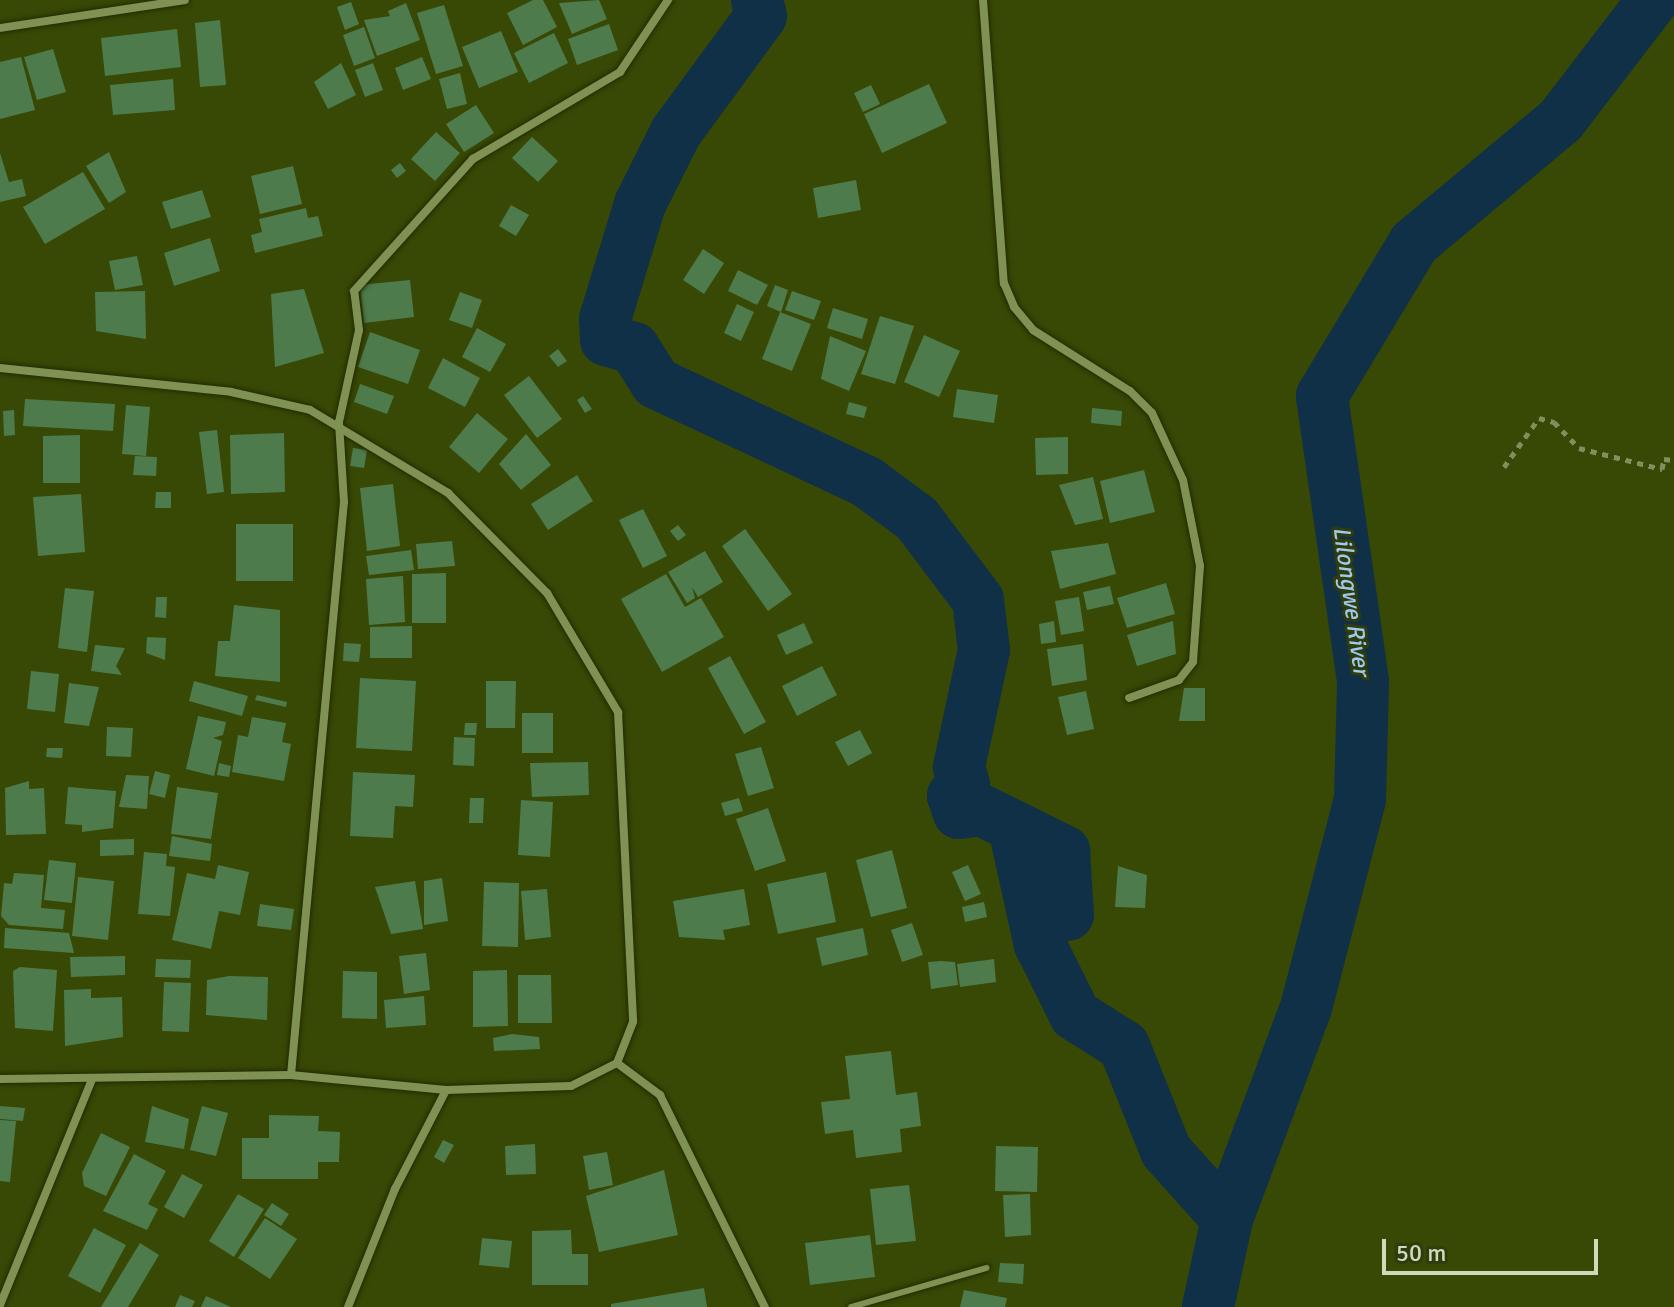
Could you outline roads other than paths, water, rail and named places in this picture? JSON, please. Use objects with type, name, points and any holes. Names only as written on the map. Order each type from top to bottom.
[{"type":"street","points":[[0,28],[136,3],[185,0]]},
{"type":"street","points":[[291,1075],[344,502],[339,422],[357,343],[353,307],[360,276],[473,159],[620,72],[668,0]]},
{"type":"street","points":[[983,0],[1004,283],[1014,307],[1033,330],[1141,402],[1183,480],[1200,566],[1193,662],[1179,680],[1129,698]]},
{"type":"street","points":[[0,368],[231,392],[339,422],[448,493],[547,593],[609,689],[622,737],[633,1022],[617,1063],[571,1086],[446,1090],[291,1075],[0,1079]]},
{"type":"street","points":[[617,1063],[660,1095],[765,1307]]},
{"type":"street","points":[[0,1305],[92,1080]]},
{"type":"street","points":[[348,1307],[395,1189],[446,1090]]},
{"type":"lane","points":[[851,1307],[986,1268]]},
{"type":"waterway","points":[[757,0],[761,16],[676,132],[640,204],[605,319],[606,340],[634,348],[656,383],[867,482],[917,519],[978,600],[984,650],[959,767],[964,784],[953,796],[959,813],[981,810],[1064,851],[1068,915]]},
{"type":"waterway","name":"Lilongwe River","points":[[1208,1307],[1227,1219],[1306,1008],[1360,799],[1363,681],[1322,396],[1414,243],[1561,120],[1653,0]]},
{"type":"waterway","points":[[1015,832],[1040,945]]},
{"type":"waterway","points":[[1039,942],[1075,1015],[1124,1046],[1166,1151],[1227,1219]]}]
